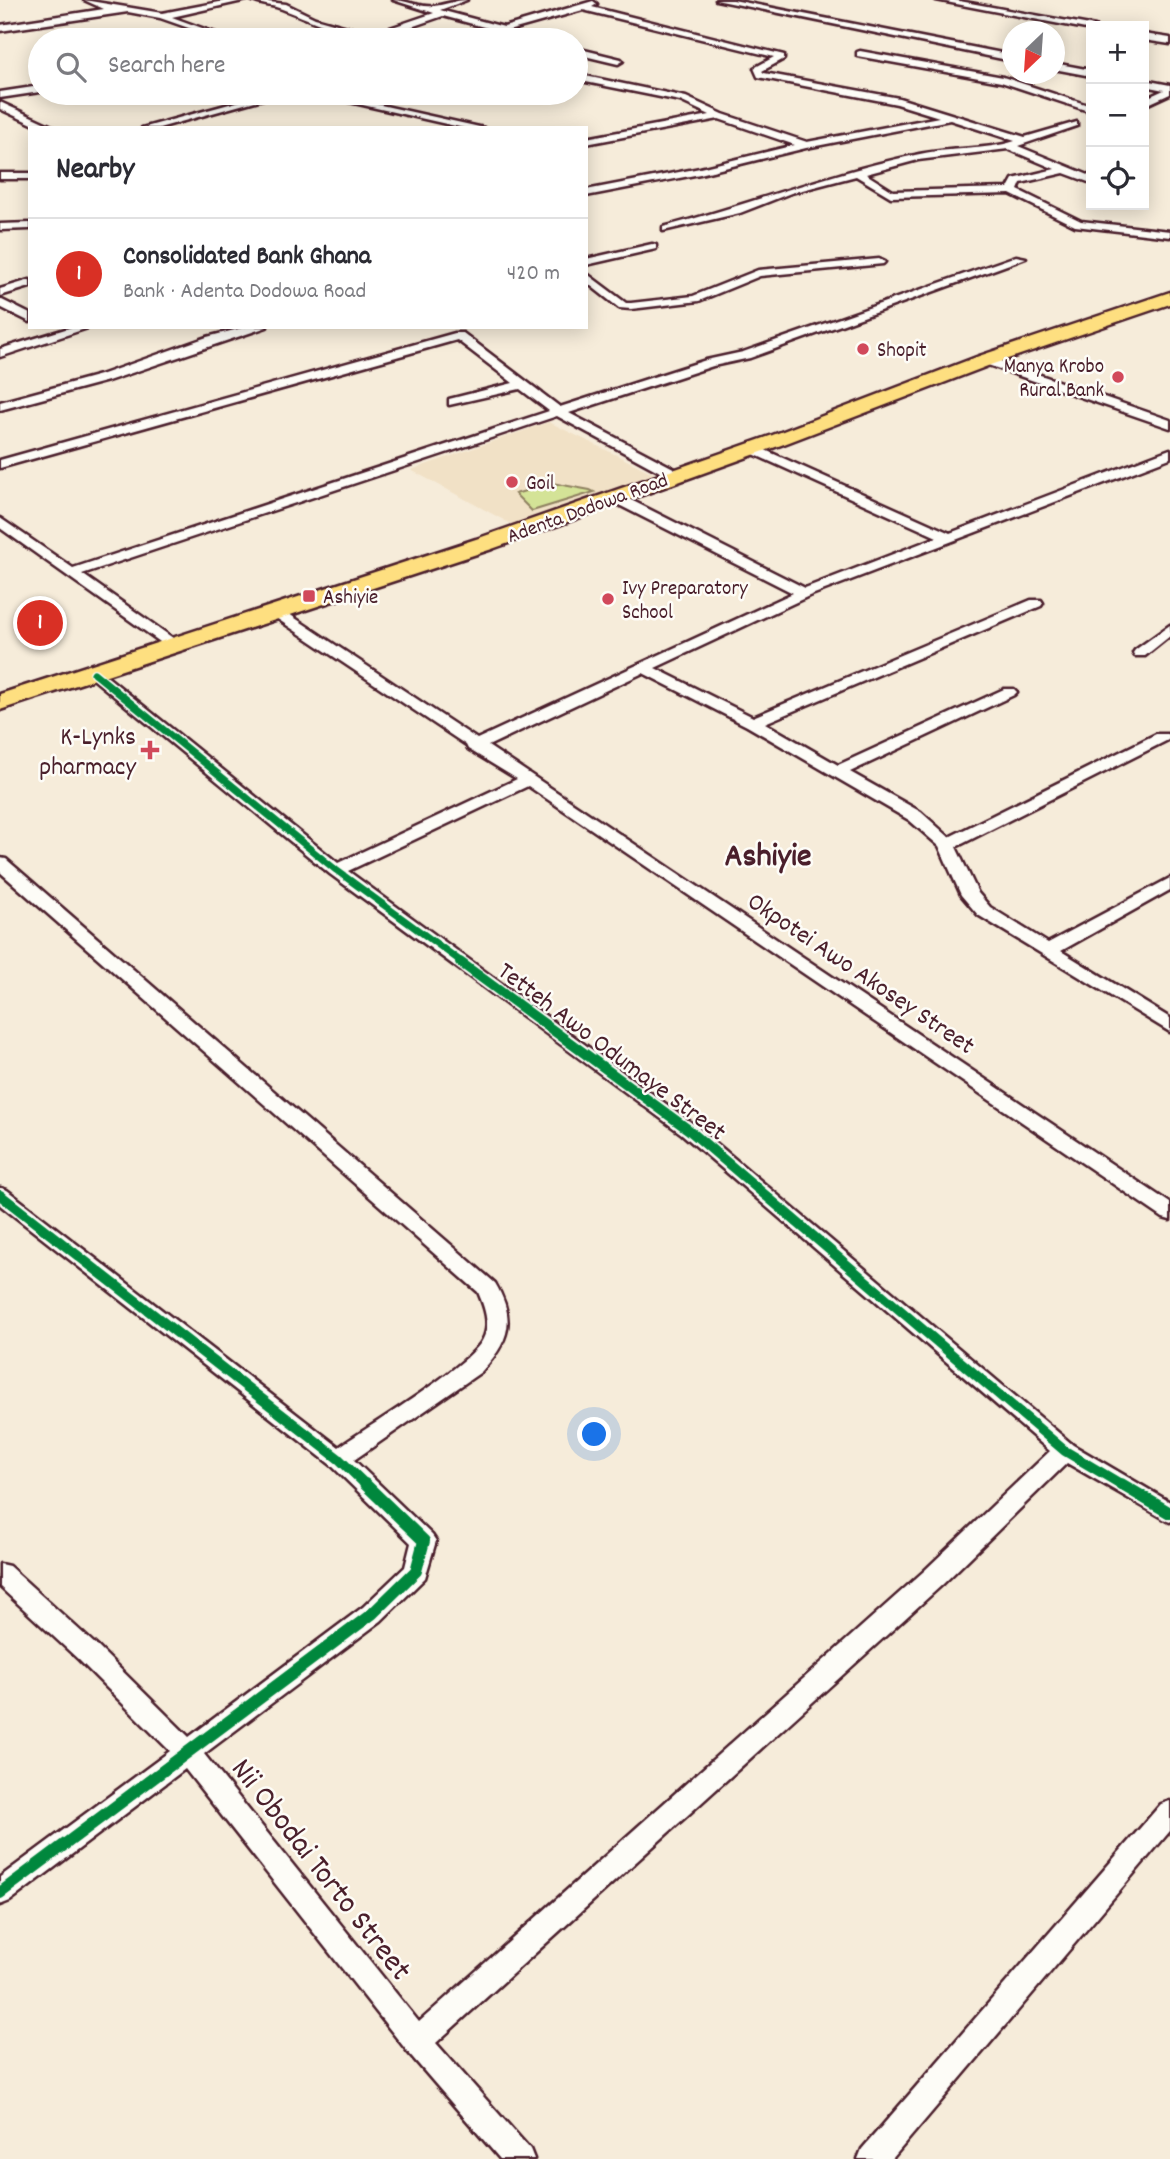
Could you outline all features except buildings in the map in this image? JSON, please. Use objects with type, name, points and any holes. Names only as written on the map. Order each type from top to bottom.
[{"type":"main road","name":"Adenta Dodowa Road","points":[[0,702],[278,613],[754,449],[986,360],[1170,298]]},
{"type":"street","points":[[88,0],[115,10]]},
{"type":"street","points":[[162,16],[243,0]]},
{"type":"street","points":[[255,0],[283,6],[312,20],[340,28]]},
{"type":"street","points":[[397,0],[493,28]]},
{"type":"street","points":[[430,10],[463,0]]},
{"type":"street","points":[[513,28],[605,0]]},
{"type":"street","points":[[720,0],[1002,56]]},
{"type":"street","points":[[940,0],[1086,26]]},
{"type":"street","points":[[582,7],[780,56],[760,67],[757,73],[761,75],[802,85],[899,101],[1027,141]]},
{"type":"street","points":[[0,29],[128,9],[162,16],[196,28]]},
{"type":"street","points":[[403,28],[442,13]]},
{"type":"street","points":[[1149,38],[1170,41]]},
{"type":"street","points":[[588,54],[618,61]]},
{"type":"street","points":[[860,54],[1003,80],[1086,107]]},
{"type":"street","points":[[1065,68],[1086,72]]},
{"type":"street","points":[[588,79],[679,98],[720,116],[806,145]]},
{"type":"street","points":[[1148,84],[1170,89]]},
{"type":"street","points":[[1149,100],[1170,89]]},
{"type":"street","points":[[0,95],[28,91]]},
{"type":"street","points":[[0,105],[45,126]]},
{"type":"street","points":[[155,126],[234,105]]},
{"type":"street","points":[[371,105],[470,126]]},
{"type":"street","points":[[588,141],[720,116]]},
{"type":"street","points":[[588,193],[700,172],[806,145],[954,117]]},
{"type":"street","points":[[667,229],[736,211],[787,191],[917,157],[1009,146],[1079,123],[997,131]]},
{"type":"street","points":[[1009,146],[1086,178]]},
{"type":"street","points":[[1012,191],[1017,181],[1062,170]]},
{"type":"street","points":[[858,173],[891,194],[1012,191],[1079,224],[1170,234]]},
{"type":"street","points":[[0,176],[28,176]]},
{"type":"street","points":[[0,227],[28,226]]},
{"type":"street","points":[[588,262],[652,247]]},
{"type":"street","points":[[71,573],[558,412],[710,363],[746,355],[1020,258]]},
{"type":"street","points":[[588,278],[623,306],[631,306],[695,299],[758,273],[879,262]]},
{"type":"street","points":[[0,293],[28,283]]},
{"type":"street","points":[[0,302],[28,318]]},
{"type":"street","points":[[48,329],[59,335]]},
{"type":"street","points":[[0,354],[78,329]]},
{"type":"street","points":[[0,406],[103,378],[211,340],[253,329]]},
{"type":"street","points":[[449,329],[558,412],[676,475]]},
{"type":"street","points":[[0,464],[459,336]]},
{"type":"street","points":[[986,360],[1170,424]]},
{"type":"street","points":[[453,402],[520,385]]},
{"type":"street","points":[[754,449],[948,537]]},
{"type":"street","points":[[474,746],[804,593],[1170,453]]},
{"type":"street","points":[[614,497],[804,593]]},
{"type":"street","points":[[0,522],[175,646]]},
{"type":"street","points":[[753,723],[1036,603]]},
{"type":"street","name":"Okpotei Awo Akosey Street","points":[[278,613],[474,746],[759,933],[1170,1213]]},
{"type":"street","points":[[1140,653],[1170,629]]},
{"type":"street","points":[[644,668],[753,723],[915,816],[936,832],[947,845],[970,895],[984,911],[1170,1026]]},
{"type":"street","name":"Tetteh Awo Odumaye Street","points":[[94,673],[336,870],[689,1130],[1065,1451],[1170,1513]]},
{"type":"street","points":[[838,771],[1009,692]]},
{"type":"street","points":[[947,845],[1161,737]]},
{"type":"street","points":[[336,870],[528,780]]},
{"type":"street","points":[[0,863],[487,1288],[498,1312],[499,1333],[490,1349],[473,1366],[339,1459]]},
{"type":"street","points":[[1049,950],[1170,883]]},
{"type":"street","points":[[0,1195],[339,1459],[424,1541],[416,1571],[372,1614],[0,1893]]},
{"type":"street","points":[[417,2042],[923,1587],[1065,1451]]},
{"type":"street","name":"Nii Obodai Torto Street","points":[[0,1573],[88,1653],[187,1752],[417,2042],[519,2159]]},
{"type":"street","points":[[873,2159],[1170,1812]]},
{"type":"shaded area","points":[[549,422],[655,474],[513,525],[411,470]]},
{"type":"green space","points":[[552,483],[594,492],[532,511],[515,494]]},
{"type":"cycle path","points":[[94,673],[336,870],[689,1130],[1065,1451],[1170,1513]]},
{"type":"cycle path","points":[[0,1195],[339,1459],[424,1541],[416,1571],[372,1614],[0,1893]]},
{"type":"place","name":"Shopit","points":[[863,349]]},
{"type":"place","name":"Manya Krobo Rural Bank","points":[[1118,377]]},
{"type":"place","name":"Goil","points":[[512,482]]},
{"type":"place","name":"Ashiyie","points":[[309,596]]},
{"type":"place","name":"Ivy Preparatory School","points":[[608,599]]},
{"type":"place","name":"Consolidated Bank Ghana","points":[[40,623]]},
{"type":"place","name":"K-Lynks pharmacy","points":[[150,750]]},
{"type":"district","name":"Ashiyie","points":[[768,853]]}]
